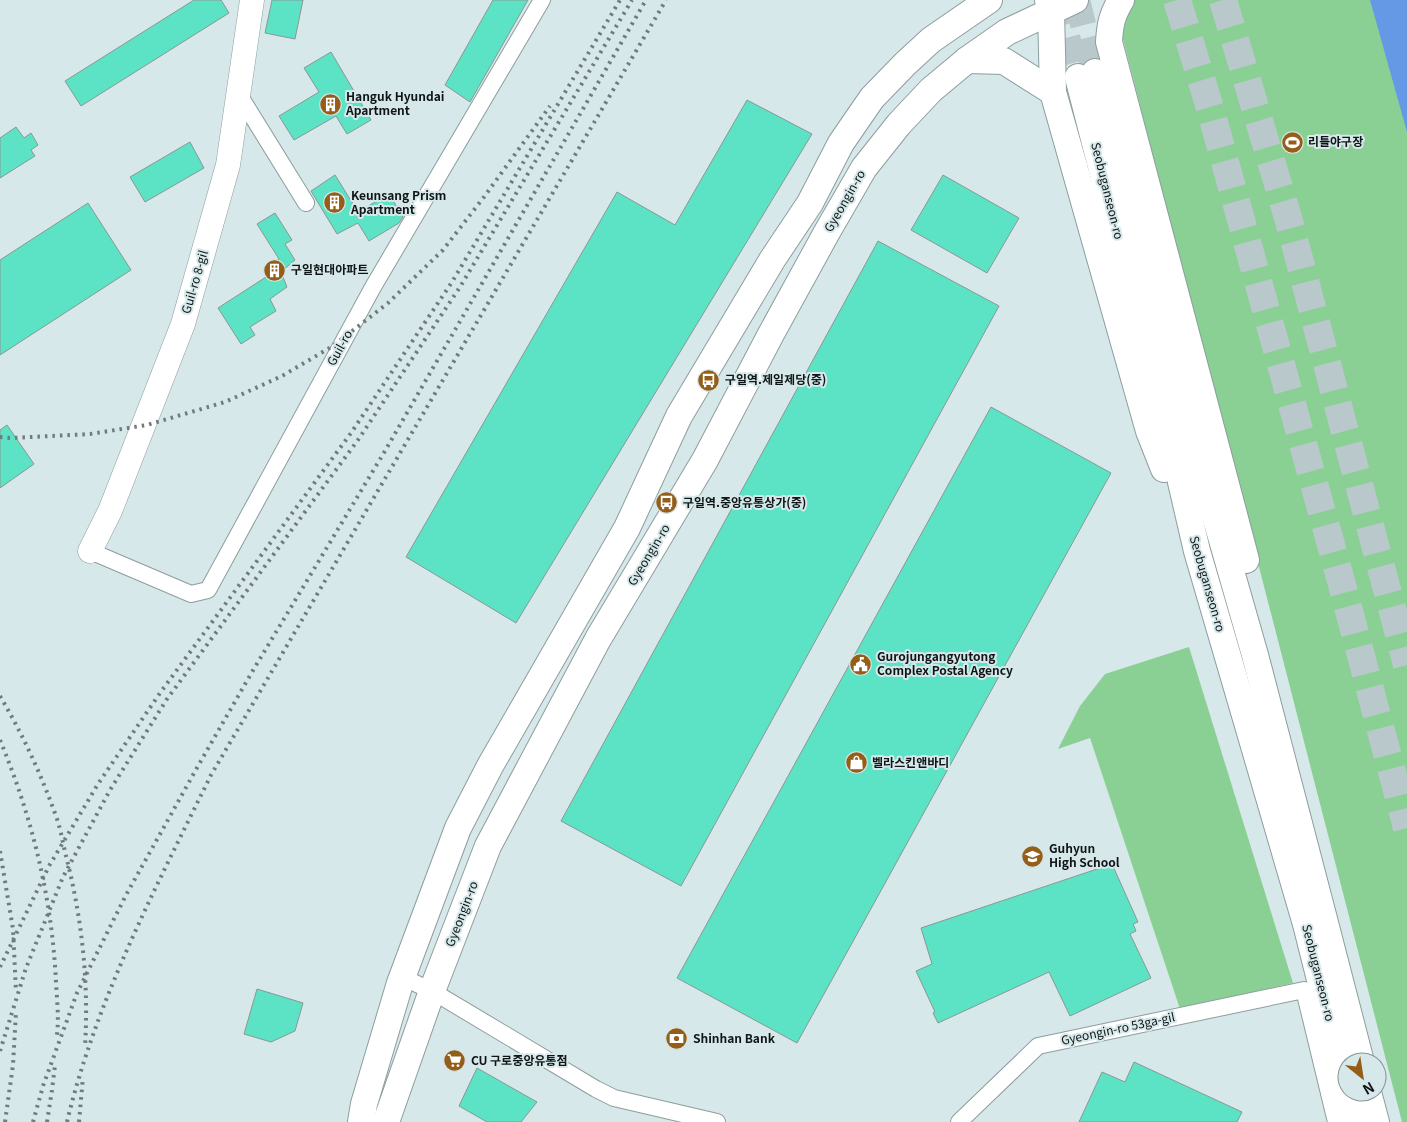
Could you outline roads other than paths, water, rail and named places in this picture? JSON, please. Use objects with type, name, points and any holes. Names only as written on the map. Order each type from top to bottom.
[{"type":"main road","points":[[955,22],[970,0]]},
{"type":"main road","points":[[361,1116],[402,977],[458,828],[490,766],[627,528],[679,416],[772,260],[810,204],[841,144],[872,98],[931,40],[989,0]]},
{"type":"main road","name":"Gyeongin-ro","points":[[386,1122],[432,991],[488,846],[598,639],[706,460],[826,232],[864,168],[899,124],[931,90],[967,60],[1050,5],[1075,0]]},
{"type":"main road","points":[[1096,71],[1109,42],[1110,25],[1114,12],[1121,0]]},
{"type":"main road","points":[[1050,5],[1053,92],[1149,431],[1197,551]]},
{"type":"main road","points":[[1053,92],[1060,77],[1069,66],[1082,59],[1094,57],[1106,60],[1096,71]]},
{"type":"main road","points":[[967,60],[1004,61],[1053,92]]},
{"type":"main road","name":"Seobuganseon-ro","points":[[1096,71],[1165,417],[1197,551],[1306,924],[1338,1052]]},
{"type":"main road","name":"Seobuganseon-ro","points":[[1096,71],[1192,432],[1255,655],[1357,1052]]},
{"type":"main road","points":[[1351,1102],[1356,1122]]},
{"type":"main road","points":[[1371,1102],[1376,1122]]},
{"type":"street","name":"Guil-ro 8-gil","points":[[90,551],[110,511],[183,324],[228,165],[252,0]]},
{"type":"street","name":"Guil-ro","points":[[90,551],[191,594],[208,590],[373,287],[542,0]]},
{"type":"street","points":[[238,94],[306,203]]},
{"type":"street","points":[[402,977],[432,991],[614,1098],[718,1122]]},
{"type":"street","name":"Gyeongin-ro 53ga-gil","points":[[959,1122],[1038,1046],[1304,990],[1336,1122]]},
{"type":"water","points":[[1370,0],[1407,0],[1407,132]]},
{"type":"tunnel","points":[[1057,0],[1078,77]]},
{"type":"tunnel","points":[[1077,0],[1095,72]]},
{"type":"tunnel","points":[[1177,0],[1210,108],[1341,581],[1407,828]]},
{"type":"tunnel","points":[[1223,0],[1289,221],[1407,665]]},
{"type":"railway","points":[[0,967],[49,866],[98,784],[160,693],[351,433],[452,282],[620,0]]},
{"type":"railway","points":[[0,1051],[26,968],[63,877],[110,790],[167,699],[358,440],[460,287],[632,0]]},
{"type":"railway","points":[[33,1122],[43,1086],[77,993],[126,895],[252,672],[382,456],[646,0]]},
{"type":"railway","points":[[67,1122],[79,1077],[111,988],[149,902],[211,775],[666,0]]},
{"type":"railway","points":[[0,437],[90,434],[147,425],[225,402],[282,376],[333,346],[388,303],[443,250],[550,106]]},
{"type":"railway","points":[[0,696],[32,756],[61,833],[72,879],[83,951],[86,999],[85,1047]]},
{"type":"railway","points":[[0,740],[22,798],[39,858],[45,889],[54,951],[58,1008],[57,1035]]},
{"type":"railway","points":[[0,851],[13,929],[16,992]]},
{"type":"railway","points":[[5,1122],[13,1065],[16,1012]]},
{"type":"railway","points":[[47,1122],[55,1065]]},
{"type":"railway","points":[[79,1122],[83,1077]]},
{"type":"place","name":"Hanguk Hyundai Apartment","points":[[330,104]]},
{"type":"place","name":"리틀야구장","points":[[1292,142]]},
{"type":"place","name":"Keunsang Prism Apartment","points":[[335,203]]},
{"type":"place","name":"구일현대아파트","points":[[275,270]]},
{"type":"place","name":"구일역.제일제당(중)","points":[[709,380]]},
{"type":"place","name":"구일역.중앙유통상가(중)","points":[[667,503]]},
{"type":"place","name":"Gurojungangyutong Complex Postal Agency","points":[[861,664]]},
{"type":"place","name":"벨라스킨앤바디","points":[[856,763]]},
{"type":"place","name":"Guhyun High School","points":[[1033,856]]},
{"type":"place","name":"Shinhan Bank","points":[[677,1039]]},
{"type":"place","name":"CU 구로중앙유통점","points":[[455,1061]]}]
